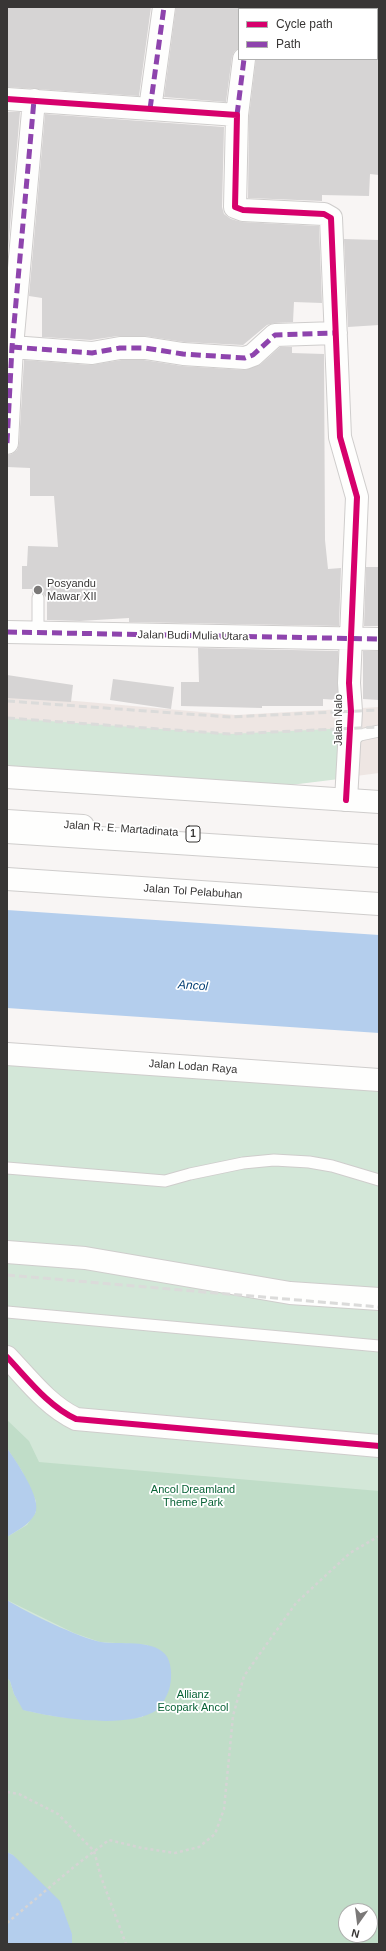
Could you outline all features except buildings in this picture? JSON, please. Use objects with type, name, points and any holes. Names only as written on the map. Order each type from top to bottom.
[{"type":"main road","points":[[150,109],[164,7]]},
{"type":"main road","points":[[7,99],[237,115],[244,60]]},
{"type":"main road","points":[[7,443],[12,347],[34,100]]},
{"type":"main road","name":"Jalan Nalo","points":[[237,115],[235,207],[243,210],[324,214],[331,218],[340,436],[357,498],[350,640],[350,744],[346,800]]},
{"type":"main road","points":[[12,347],[92,353],[120,348],[145,348],[183,354],[245,358],[252,355],[275,336],[336,333]]},
{"type":"main road","name":"Jalan Budi Mulia Utara","points":[[7,632],[350,640],[379,639]]},
{"type":"main road","points":[[7,778],[379,802]]},
{"type":"main road","name":"Jalan R. E. Martadinata","points":[[7,821],[379,847]]},
{"type":"main road","name":"1","points":[[7,832],[379,856]]},
{"type":"main road","name":"Jalan Tol Pelabuhan","points":[[7,879],[379,904]]},
{"type":"main road","name":"Jalan Lodan Raya","points":[[7,1054],[379,1080]]},
{"type":"main road","points":[[7,1252],[85,1258],[290,1293],[379,1299]]},
{"type":"main road","points":[[7,1357],[52,1404],[62,1412],[76,1419],[379,1446]]},
{"type":"lane","points":[[38,598],[38,633]]},
{"type":"lane","points":[[350,744],[360,735],[379,731]]},
{"type":"lane","points":[[7,1168],[165,1181],[243,1163],[274,1160],[324,1164],[379,1180]]},
{"type":"lane","points":[[7,1312],[379,1346]]},
{"type":"path","points":[[7,1924],[75,1866],[109,1840],[142,1848],[175,1852],[198,1847],[215,1834],[224,1809],[233,1716],[244,1676],[296,1603],[350,1554],[379,1536]]},
{"type":"path","points":[[7,1792],[19,1794],[58,1814],[94,1851],[101,1877],[126,1944]]},
{"type":"shaded area","points":[[7,695],[236,715],[379,707],[379,773],[234,792],[7,777]]},
{"type":"green space","points":[[7,718],[230,734],[350,728],[347,778],[234,792],[7,777]]},
{"type":"green space","name":"Ancol Dreamland Theme Park","points":[[7,1055],[379,1081],[379,1944],[7,1944]]},
{"type":"green space","name":"Allianz Ecopark Ancol","points":[[7,1420],[29,1441],[39,1462],[379,1491],[379,1944],[72,1944],[72,1934],[13,1855],[7,1852],[7,1678],[10,1681],[14,1694],[24,1710],[53,1716],[98,1720],[143,1717],[148,1645],[100,1642],[74,1633],[7,1600],[7,1537],[27,1525],[36,1512],[36,1501],[22,1471],[7,1448]]},
{"type":"water","name":"Ancol","points":[[7,910],[379,935],[379,1033],[7,1008]]},
{"type":"water","points":[[7,1448],[32,1490],[36,1507],[33,1518],[23,1527],[7,1537]]},
{"type":"water","points":[[7,1600],[53,1624],[92,1640],[109,1643],[144,1644],[159,1649],[165,1654],[170,1665],[171,1682],[165,1699],[157,1710],[144,1716],[128,1720],[111,1721],[72,1719],[23,1710],[14,1694],[10,1681],[7,1678]]},
{"type":"water","points":[[7,1852],[13,1855],[60,1901],[72,1934],[72,1944],[7,1944]]},
{"type":"railway","points":[[7,701],[230,717],[379,710]]},
{"type":"railway","points":[[7,718],[230,734],[379,727]]},
{"type":"railway","points":[[7,1275],[379,1307]]},
{"type":"marked path","points":[[150,109],[164,7]]},
{"type":"marked path","points":[[237,115],[244,60]]},
{"type":"marked path","points":[[7,443],[12,347],[34,100]]},
{"type":"marked path","points":[[12,347],[92,353],[120,348],[145,348],[183,354],[245,358],[253,355],[275,335],[336,333]]},
{"type":"marked path","points":[[7,632],[379,639]]},
{"type":"cycle path","points":[[7,99],[237,115],[235,207],[243,210],[324,214],[331,218],[340,437],[357,497],[349,683],[351,711],[346,800]]},
{"type":"cycle path","points":[[7,1357],[47,1399],[66,1414],[76,1419],[379,1446]]},
{"type":"place","name":"Posyandu Mawar XII","points":[[38,590]]}]
